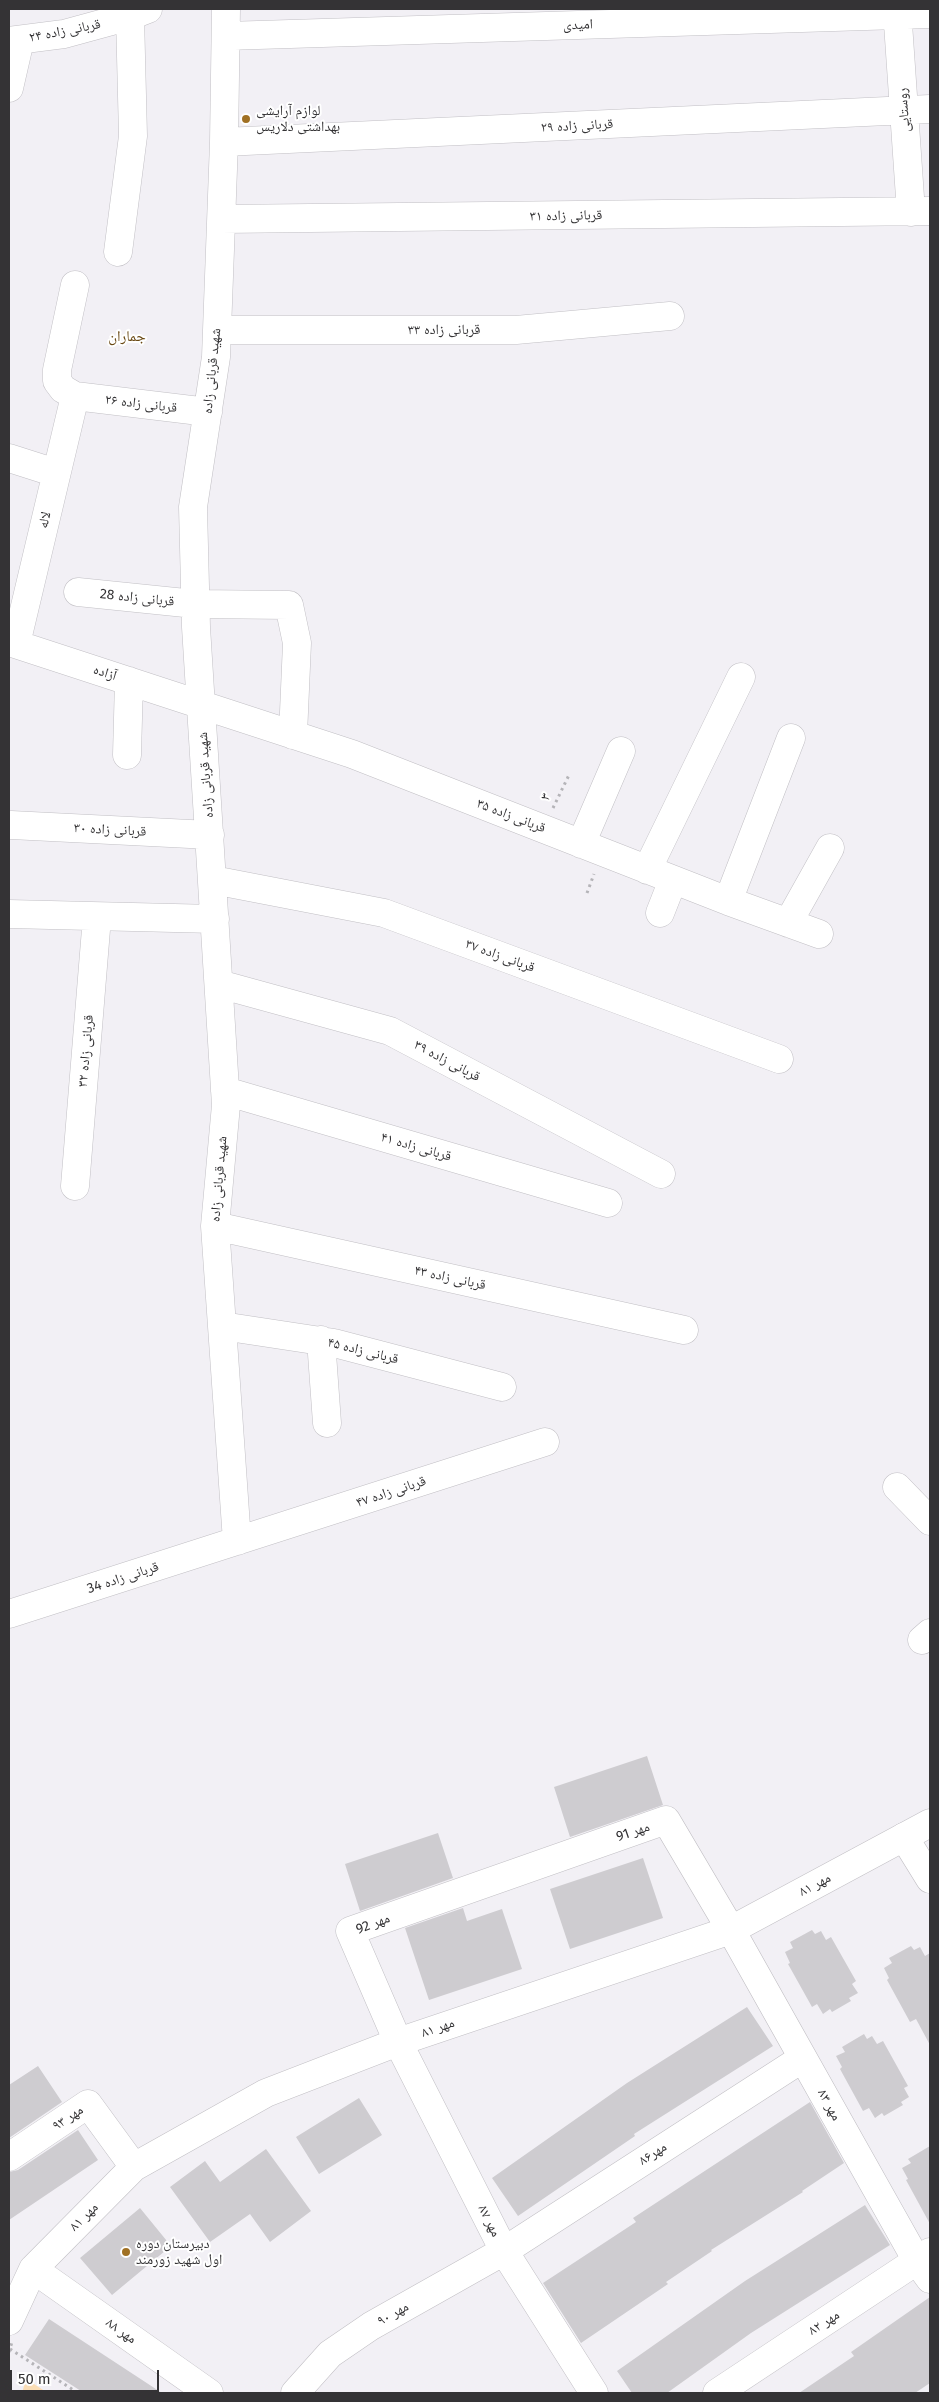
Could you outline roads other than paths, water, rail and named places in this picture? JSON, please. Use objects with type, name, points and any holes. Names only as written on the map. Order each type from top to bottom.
[{"type":"street","name":"شهید قربانی زاده","points":[[226,9],[222,219],[216,357],[193,507],[195,604],[226,1105],[215,1226],[237,1541]]},
{"type":"street","name":"امیدی","points":[[226,36],[752,14],[898,12],[930,14]]},
{"type":"street","name":"روستایی","points":[[898,12],[917,110],[921,212]]},
{"type":"street","name":"قربانی زاده ۲۴","points":[[14,41],[64,34],[139,13]]},
{"type":"street","points":[[118,252],[132,136],[139,13]]},
{"type":"street","points":[[9,88],[14,41]]},
{"type":"street","name":"قربانی زاده ۲۹","points":[[224,142],[917,110]]},
{"type":"street","name":"قربانی زاده ۳۱","points":[[222,219],[921,212]]},
{"type":"street","points":[[75,285],[57,370],[58,381],[63,390],[75,396]]},
{"type":"street","name":"قربانی زاده ۳۳","points":[[217,330],[516,330],[670,316]]},
{"type":"street","name":"قربانی زاده ۲۶","points":[[75,396],[208,412]]},
{"type":"street","name":"لاله","points":[[12,643],[75,396]]},
{"type":"street","points":[[9,458],[56,473]]},
{"type":"street","name":"قربانی زاده 28","points":[[78,592],[195,604],[289,605],[295,623],[297,643],[293,735]]},
{"type":"street","name":"آزاده","points":[[12,643],[201,704]]},
{"type":"street","points":[[647,870],[741,677]]},
{"type":"street","points":[[126,755],[130,681]]},
{"type":"street","name":"قربانی زاده ۳۵","points":[[201,704],[352,754],[647,870],[819,934]]},
{"type":"street","points":[[728,901],[791,738]]},
{"type":"street","points":[[581,844],[621,751]]},
{"type":"street","name":"قربانی زاده ۳۰","points":[[11,825],[210,835]]},
{"type":"street","points":[[788,923],[830,848]]},
{"type":"street","name":"قربانی زاده ۳۷","points":[[213,880],[384,913],[779,1059]]},
{"type":"street","points":[[660,912],[673,880]]},
{"type":"street","points":[[9,914],[215,919]]},
{"type":"street","name":"قربانی زاده ۳۲","points":[[75,1186],[98,917]]},
{"type":"street","name":"قربانی زاده ۳۹","points":[[219,984],[390,1031],[661,1174]]},
{"type":"street","name":"قربانی زاده ۴۱","points":[[225,1091],[608,1203]]},
{"type":"street","name":"قربانی زاده ۴۳","points":[[215,1226],[684,1330]]},
{"type":"street","name":"قربانی زاده ۴۵","points":[[222,1326],[321,1340],[502,1387]]},
{"type":"street","points":[[321,1340],[326,1423]]},
{"type":"street","name":"قربانی زاده ۴۷","points":[[237,1541],[545,1442]]},
{"type":"street","points":[[897,1487],[930,1521]]},
{"type":"street","name":"قربانی زاده 34","points":[[9,1614],[237,1541]]},
{"type":"street","name":"مهر 91","points":[[508,1876],[666,1820],[731,1930]]},
{"type":"street","name":"مهر ۸۱","points":[[9,2319],[33,2269],[134,2167],[266,2094],[398,2042],[731,1930],[930,1823]]},
{"type":"street","points":[[904,1837],[930,1878]]},
{"type":"street","name":"مهر 92","points":[[398,2042],[350,1931],[508,1876]]},
{"type":"street","name":"مهر ۸۳","points":[[731,1930],[803,2058],[926,2264]]},
{"type":"street","name":"مهر ۸۷","points":[[398,2042],[504,2251],[594,2393]]},
{"type":"street","name":"مهر۸۶","points":[[504,2251],[803,2058]]},
{"type":"street","name":"مهر ۹۳","points":[[9,2157],[88,2104],[134,2167]]},
{"type":"street","name":"مهر ۹۰","points":[[295,2393],[330,2354],[338,2348],[371,2326],[504,2251]]},
{"type":"street","name":"مهر ۸۲","points":[[717,2393],[926,2264]]},
{"type":"street","name":"مهر ۸۸","points":[[33,2269],[210,2393]]},
{"type":"place","name":"لوازم آرایشی بهداشتی دلاریس","points":[[246,119]]},
{"type":"place","name":"دبیرستان دوره اول شهید زورمند","points":[[126,2252]]},
{"type":"district","name":"جماران","points":[[127,337]]}]
